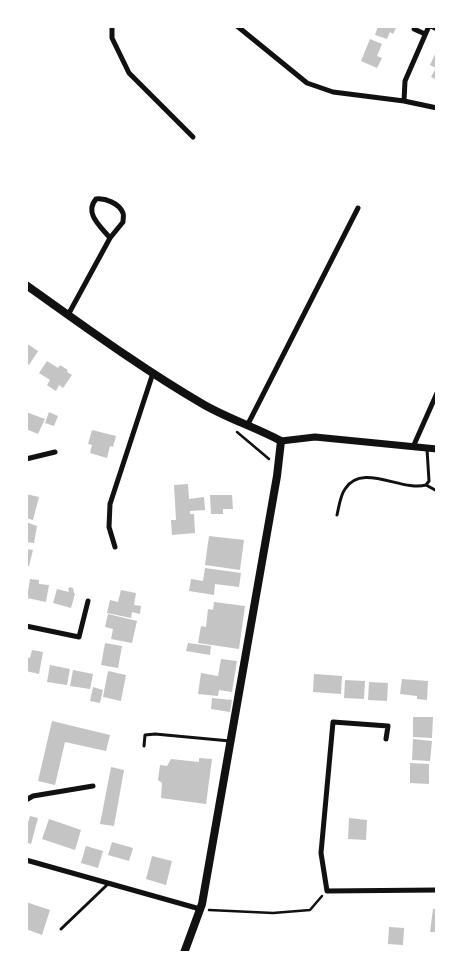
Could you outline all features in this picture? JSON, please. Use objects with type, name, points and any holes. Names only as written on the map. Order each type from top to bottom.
[{"type":"main road","points":[[26,286],[203,405],[248,424],[281,441],[277,476],[200,909],[184,953]]},
{"type":"street","points":[[112,26],[112,38],[129,73],[193,137]]},
{"type":"street","points":[[237,26],[307,83],[333,92],[404,101],[437,108]]},
{"type":"street","points":[[415,26],[414,29],[425,34]]},
{"type":"street","points":[[404,101],[405,81],[425,34],[430,26],[437,30]]},
{"type":"street","points":[[68,315],[110,238],[124,222],[122,212],[117,206],[104,198],[96,199],[91,205],[91,212],[110,238]]},
{"type":"street","points":[[248,424],[358,208]]},
{"type":"street","points":[[114,548],[109,527],[110,504],[153,373]]},
{"type":"street","points":[[413,447],[437,393]]},
{"type":"street","points":[[281,441],[315,437],[437,449]]},
{"type":"street","points":[[26,459],[55,452]]},
{"type":"street","points":[[26,626],[79,637],[88,601]]},
{"type":"street","points":[[386,739],[388,726],[333,722],[322,853],[327,891],[437,890]]},
{"type":"street","points":[[26,800],[33,796],[93,786]]},
{"type":"street","points":[[26,860],[200,909]]},
{"type":"lane","points":[[426,485],[428,481],[427,448]]},
{"type":"lane","points":[[337,515],[343,490],[350,482],[356,479],[372,477],[417,488],[426,485]]},
{"type":"lane","points":[[426,485],[437,492]]},
{"type":"lane","points":[[144,746],[145,736],[154,734],[231,741]]},
{"type":"lane","points":[[61,929],[108,883]]},
{"type":"path","points":[[232,429],[269,459]]},
{"type":"path","points":[[211,911],[273,913],[310,910],[327,891]]},
{"type":"building","points":[[378,26],[397,26],[393,34],[390,32],[387,39],[375,35]]},
{"type":"building","points":[[370,39],[382,44],[377,56],[382,58],[377,68],[361,61]]},
{"type":"building","points":[[437,50],[437,80],[431,77],[436,68],[430,65]]},
{"type":"building","points":[[26,343],[38,351],[29,365],[26,363]]},
{"type":"building","points":[[47,361],[58,368],[60,365],[72,375],[63,388],[59,385],[56,391],[47,385],[50,380],[39,373]]},
{"type":"building","points":[[26,412],[45,419],[38,434],[26,429]]},
{"type":"building","points":[[49,412],[58,416],[54,426],[45,423]]},
{"type":"building","points":[[92,430],[116,436],[113,447],[110,446],[107,458],[90,453],[92,445],[88,444]]},
{"type":"building","points":[[188,484],[189,499],[204,497],[205,510],[190,511],[190,514],[194,514],[195,533],[172,535],[171,520],[176,520],[174,485]]},
{"type":"building","points":[[26,494],[39,497],[33,520],[26,518]]},
{"type":"building","points":[[210,495],[232,495],[233,509],[223,509],[223,514],[211,514]]},
{"type":"building","points":[[26,522],[37,526],[34,543],[26,542]]},
{"type":"building","points":[[209,536],[244,540],[240,570],[205,565]]},
{"type":"building","points":[[26,549],[33,550],[29,566],[26,566]]},
{"type":"building","points":[[205,568],[241,573],[239,587],[215,584],[214,595],[189,591],[191,579],[203,581]]},
{"type":"building","points":[[30,579],[39,580],[39,584],[49,585],[46,602],[27,598]]},
{"type":"building","points":[[70,587],[73,588],[75,594],[71,608],[53,603],[57,589],[69,592],[68,589]]},
{"type":"building","points":[[121,590],[136,593],[134,605],[141,606],[140,614],[132,612],[131,618],[107,613],[110,600],[118,602]]},
{"type":"building","points":[[214,602],[245,606],[239,649],[198,643],[201,626],[206,627],[208,609],[213,610]]},
{"type":"building","points":[[108,614],[137,621],[132,643],[111,639],[113,629],[105,627]]},
{"type":"building","points":[[105,643],[122,646],[118,668],[101,665]]},
{"type":"building","points":[[188,643],[211,646],[210,655],[186,651]]},
{"type":"building","points":[[32,650],[43,652],[39,674],[26,671],[26,657],[30,658]]},
{"type":"building","points":[[221,659],[237,661],[232,692],[219,690],[218,696],[198,694],[201,673],[218,676]]},
{"type":"building","points":[[50,665],[70,669],[67,685],[47,682]]},
{"type":"building","points":[[73,670],[93,674],[90,689],[70,686]]},
{"type":"building","points":[[108,671],[126,675],[121,701],[103,697]]},
{"type":"building","points":[[314,674],[342,676],[341,694],[313,692]]},
{"type":"building","points":[[402,679],[428,681],[427,700],[417,699],[417,696],[400,694]]},
{"type":"building","points":[[345,680],[365,681],[364,699],[344,698]]},
{"type":"building","points":[[369,682],[388,683],[387,701],[368,700]]},
{"type":"building","points":[[93,687],[103,690],[100,703],[90,701]]},
{"type":"building","points":[[212,698],[232,700],[230,712],[211,709]]},
{"type":"building","points":[[413,717],[433,717],[432,738],[413,737]]},
{"type":"building","points":[[52,721],[110,735],[106,751],[65,742],[55,785],[38,781]]},
{"type":"building","points":[[413,739],[432,741],[430,761],[412,760]]},
{"type":"building","points":[[199,758],[212,759],[206,804],[161,798],[162,783],[158,780],[160,765],[167,766],[171,759],[199,762]]},
{"type":"building","points":[[410,763],[429,764],[429,784],[410,783]]},
{"type":"building","points":[[111,767],[124,770],[114,826],[100,824]]},
{"type":"building","points":[[30,816],[38,818],[31,844],[28,843],[27,847],[26,829]]},
{"type":"building","points":[[349,818],[367,820],[366,840],[348,839]]},
{"type":"building","points":[[49,819],[81,830],[75,850],[42,839]]},
{"type":"building","points":[[112,842],[133,848],[129,861],[108,855]]},
{"type":"building","points":[[86,846],[103,851],[98,868],[81,863]]},
{"type":"building","points":[[152,856],[172,861],[166,885],[146,879]]},
{"type":"building","points":[[26,902],[50,910],[42,935],[26,929]]},
{"type":"building","points":[[433,909],[437,909],[437,932],[430,932]]},
{"type":"building","points":[[389,927],[404,928],[403,945],[388,944]]}]
